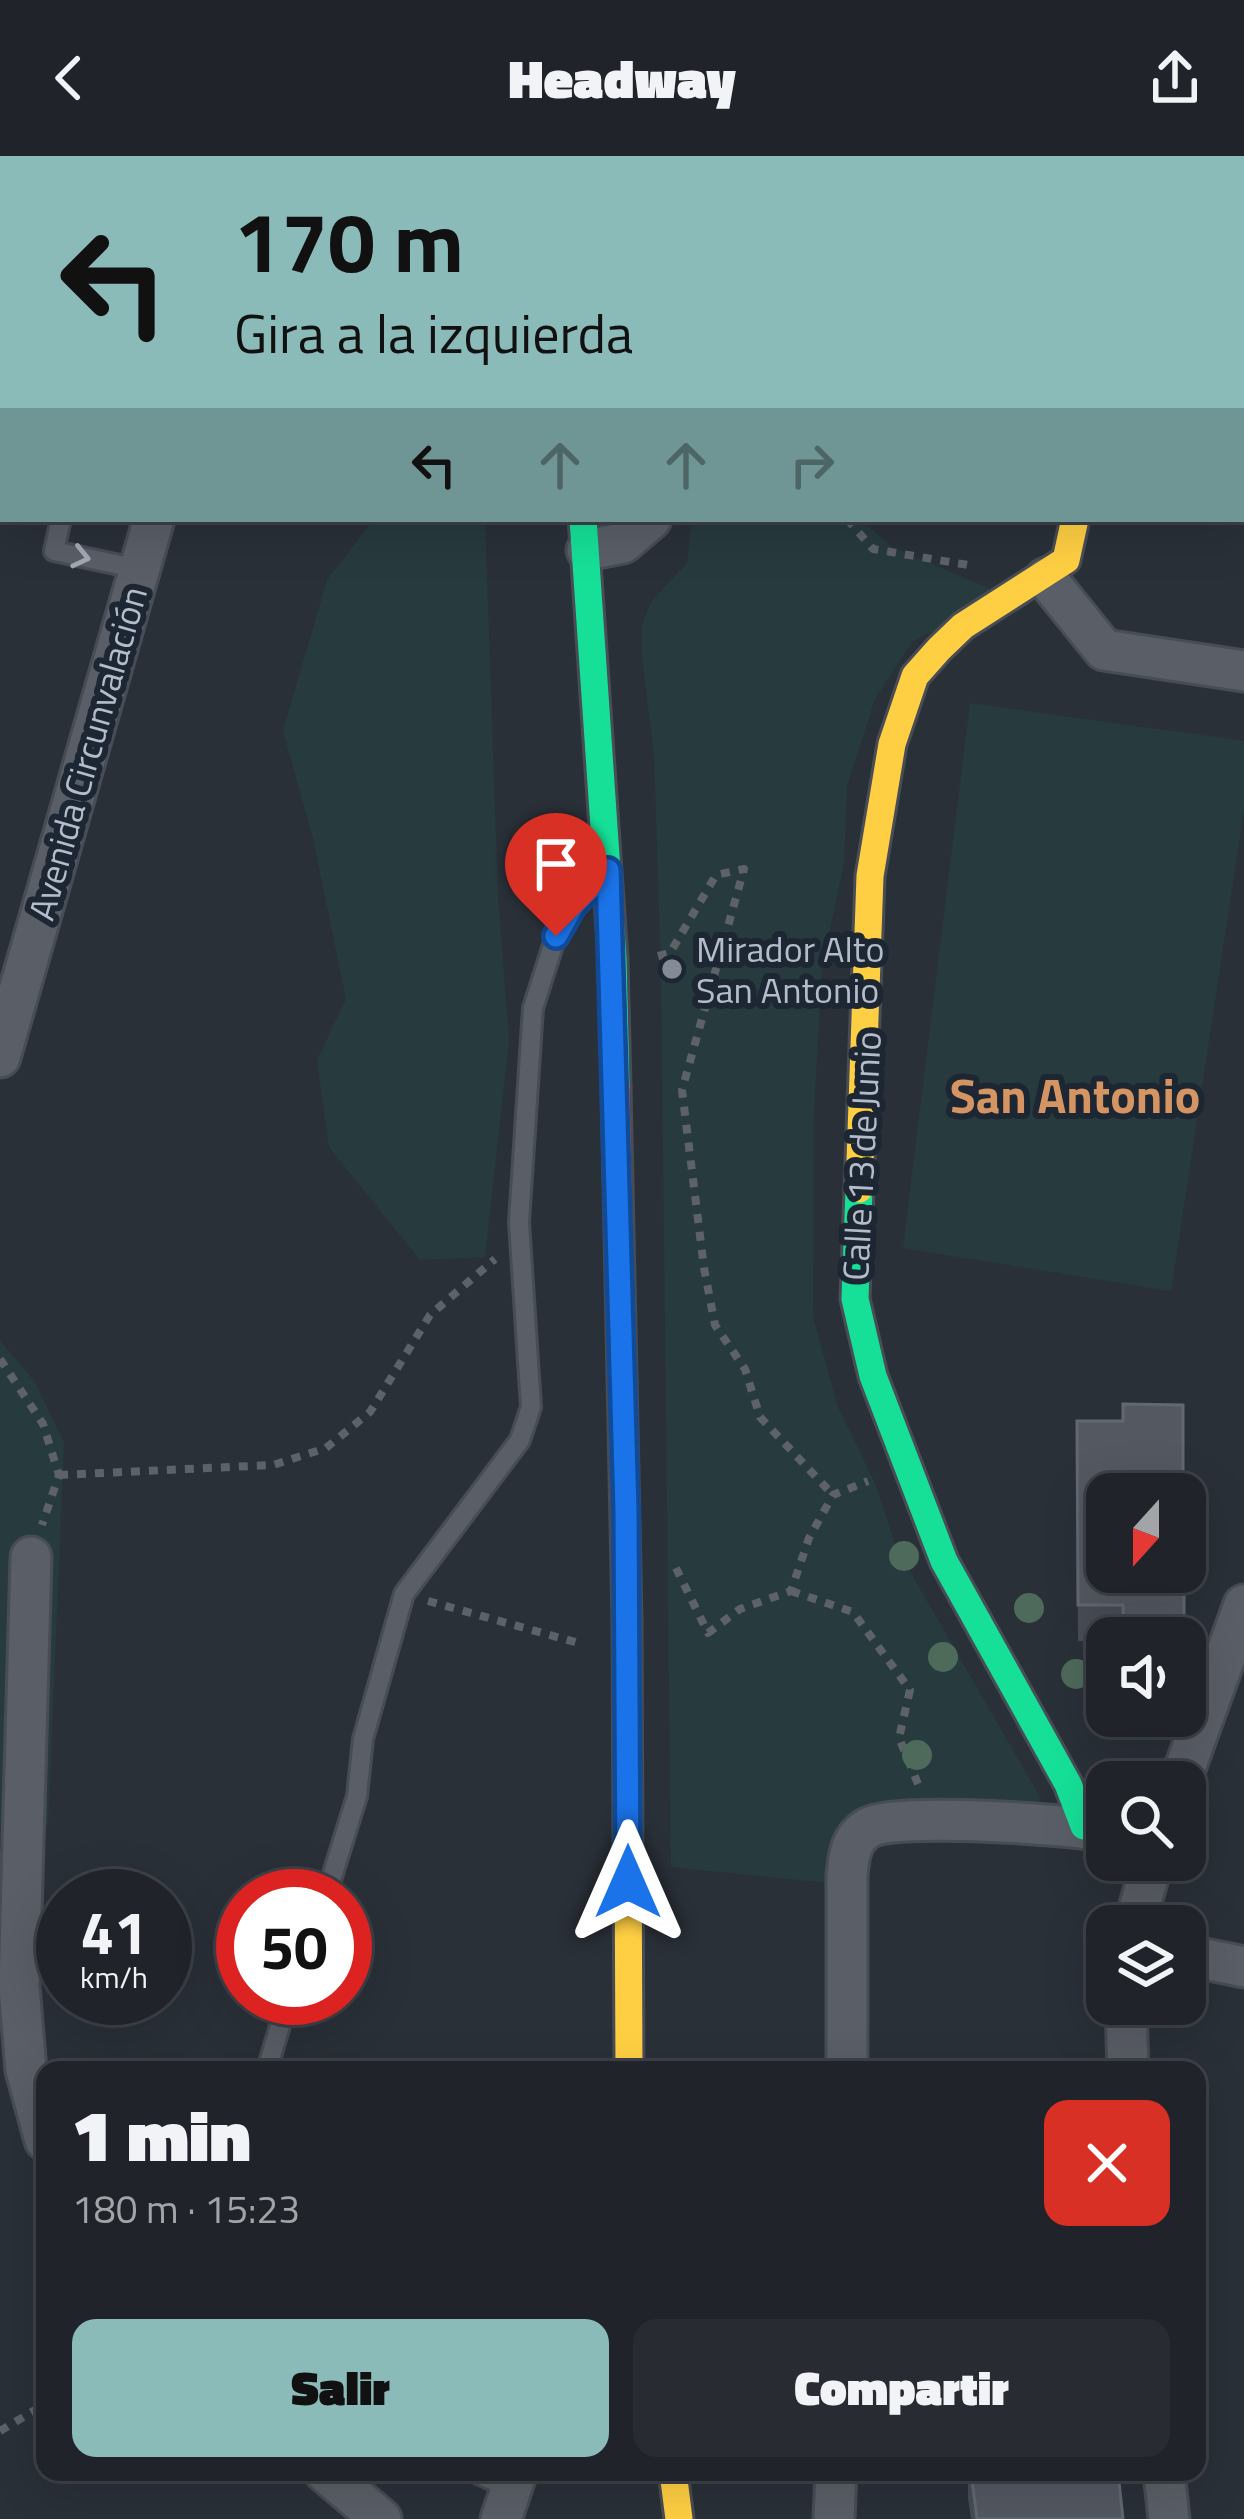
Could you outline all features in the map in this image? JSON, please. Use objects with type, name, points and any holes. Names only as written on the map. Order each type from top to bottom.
[{"type":"main road","points":[[1046,578],[1066,560],[1074,522]]},
{"type":"main road","points":[[585,535],[608,870],[627,1556],[629,2061]]},
{"type":"main road","name":"Calle 13 de Junio","points":[[1046,578],[963,626],[939,649],[915,676],[892,744],[870,876],[855,1299],[873,1376],[944,1561],[1086,1814]]},
{"type":"main road","points":[[674,2481],[679,2519]]},
{"type":"street","name":"Avenida Circunvalación","points":[[0,1057],[153,522]]},
{"type":"street","points":[[585,535],[623,543],[648,522]]},
{"type":"street","points":[[1046,578],[1104,650],[1244,671]]},
{"type":"street","points":[[31,1557],[19,1986],[26,2070],[36,2107]]},
{"type":"street","points":[[1188,1761],[1244,1605]]},
{"type":"street","points":[[847,2061],[850,1850],[856,1837],[878,1823],[1086,1829]]},
{"type":"street","points":[[1206,1959],[1244,1967]]},
{"type":"street","points":[[1127,2025],[1128,2061]]},
{"type":"street","points":[[336,2481],[381,2519]]},
{"type":"street","points":[[834,2519],[836,2481]]},
{"type":"street","points":[[1165,2481],[1168,2519]]},
{"type":"lane","points":[[60,522],[54,550],[139,569]]},
{"type":"lane","points":[[334,1869],[357,1796],[363,1738],[404,1594],[520,1440],[531,1406],[520,1238],[533,1008],[556,936],[573,906],[608,870]]},
{"type":"lane","points":[[270,2061],[280,2025]]},
{"type":"path","points":[[850,522],[873,549],[981,567]]},
{"type":"path","points":[[660,956],[670,953],[716,875],[744,869],[682,1090],[716,1325],[745,1369],[760,1418],[833,1495],[809,1538],[791,1591]]},
{"type":"path","points":[[0,1359],[43,1424],[59,1475],[273,1465],[326,1448],[351,1430],[370,1412],[430,1316],[520,1238]]},
{"type":"path","points":[[674,1564],[708,1633],[740,1609],[791,1591],[854,1612],[910,1690],[900,1720],[901,1754],[940,1822]]},
{"type":"path","points":[[404,1594],[597,1648]]},
{"type":"path","points":[[0,2431],[36,2409]]},
{"type":"green space","points":[[372,522],[485,522],[498,896],[509,1040],[485,1257],[420,1260],[329,1147],[317,1060],[346,999],[313,838],[283,731],[327,580]]},
{"type":"green space","points":[[692,522],[863,522],[892,547],[1005,595],[912,642],[875,699],[847,786],[844,863],[822,968],[814,1110],[813,1316],[837,1405],[875,1483],[896,1547],[1040,1797],[1039,1803],[990,1799],[985,1807],[843,1838],[829,1859],[828,1883],[671,1867],[661,971],[654,754],[642,625],[651,602],[687,563]]},
{"type":"green space","points":[[970,703],[1244,741],[1244,810],[1171,1291],[903,1248]]},
{"type":"green space","points":[[0,1341],[35,1382],[64,1443],[48,1826],[0,1846]]},
{"type":"building","points":[[1123,1404],[1183,1405],[1183,1473],[1086,1473],[1086,1593],[1184,1593],[1184,1617],[1123,1617],[1123,1605],[1078,1605],[1077,1421],[1123,1421]]},
{"type":"building","points":[[972,2481],[1119,2481],[1123,2519],[977,2519]]},
{"type":"traffic: fast","points":[[583,522],[613,959],[616,1086]]},
{"type":"traffic: fast","points":[[859,1189],[855,1299],[873,1376],[944,1561],[1068,1784],[1084,1826]]},
{"type":"traffic: slow","points":[[859,1189],[870,876],[892,744],[915,676],[963,626],[1066,560],[1074,522]]},
{"type":"traffic: slow","points":[[627,1620],[629,2061]]},
{"type":"traffic: slow","points":[[674,2481],[679,2519]]},
{"type":"traffic: jam","points":[[616,1086],[627,1620]]},
{"type":"place","name":"Mirador Alto San Antonio","points":[[672,969]]},
{"type":"district","name":"San Antonio","points":[[1075,1095]]},
{"type":"route","points":[[556,936],[573,906],[608,870],[626,1510],[628,1882]]}]
